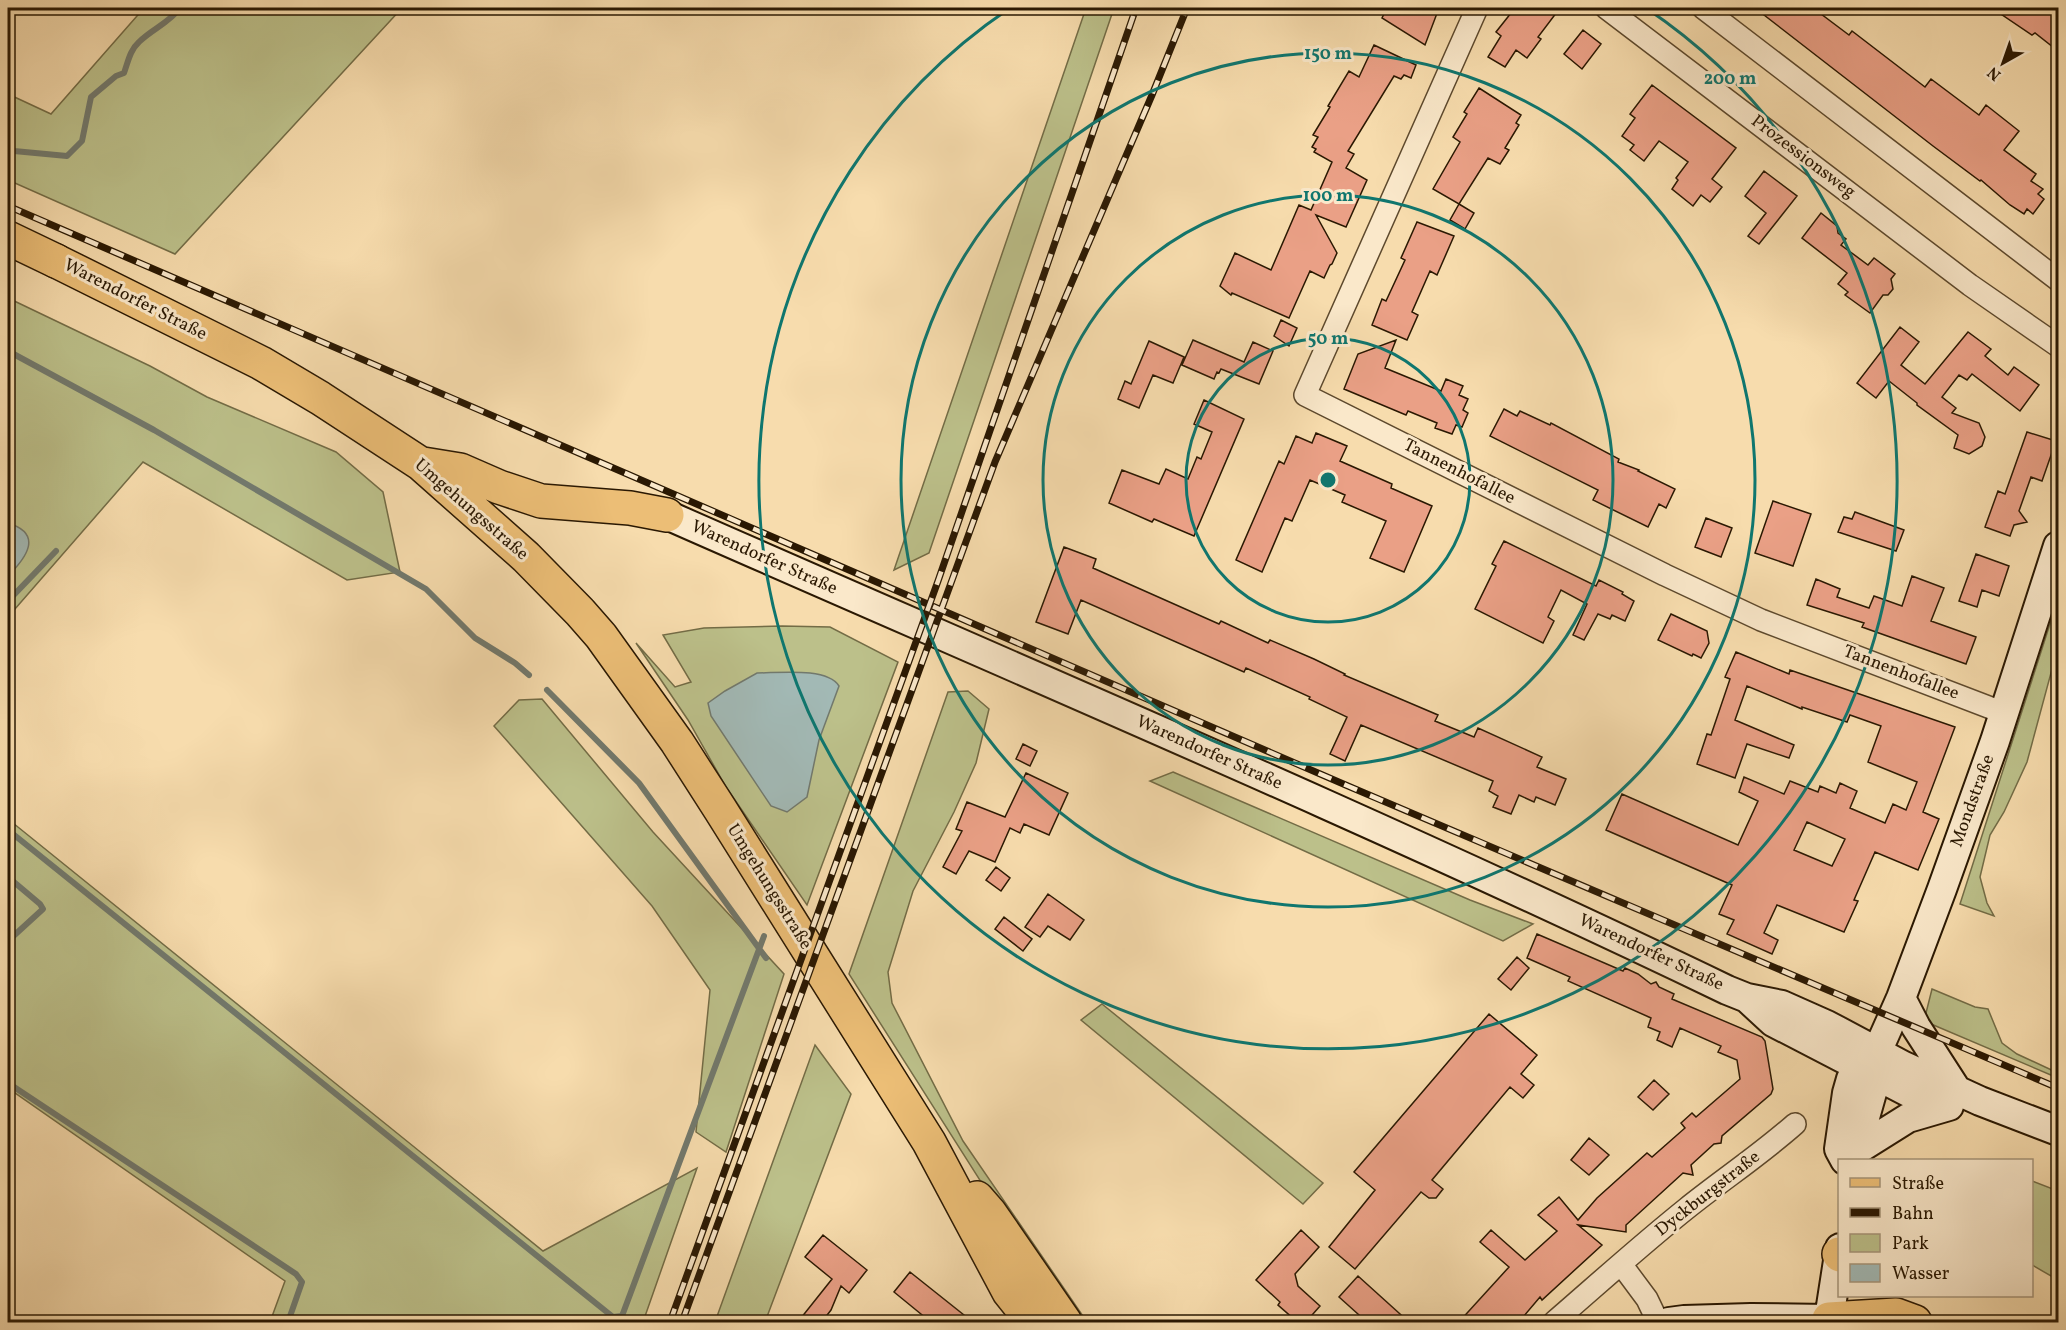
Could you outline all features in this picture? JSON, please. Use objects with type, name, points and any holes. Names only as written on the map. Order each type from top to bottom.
[{"type":"main road","name":"Warendorfer Straße","points":[[8,238],[261,363]]},
{"type":"main road","name":"Umgehungsstraße","points":[[261,363],[320,398],[421,464],[526,557],[601,636],[677,742],[929,1142],[1009,1292],[1033,1323]]},
{"type":"main road","points":[[421,464],[460,470],[499,487],[541,501],[630,508],[667,516]]},
{"type":"main road","name":"Warendorfer Straße","points":[[667,516],[1184,741],[1432,852],[1747,998],[1782,1005],[1827,1025],[1870,1065],[1958,1099],[2058,1131]]},
{"type":"main road","name":"Mondstraße","points":[[1870,1065],[1901,998],[1942,889],[2004,713],[2058,546]]},
{"type":"main road","points":[[1852,1157],[1908,1118],[1958,1099],[1901,998]]},
{"type":"main road","points":[[1852,1157],[1873,1089],[1870,1065]]},
{"type":"main road","name":"Umgehungsstraße","points":[[929,1142],[990,1213],[1065,1323]]},
{"type":"main road","points":[[1829,1321],[1838,1259]]},
{"type":"main road","points":[[1009,1292],[1027,1323]]},
{"type":"main road","points":[[1669,1323],[1684,1320],[1751,1318],[1829,1321],[1895,1311]]},
{"type":"street","name":"Tannenhofallee","points":[[1477,8],[1305,395],[1665,575],[1761,620],[2004,713]]},
{"type":"street","name":"Prozessionsweg","points":[[1606,8],[1970,285],[2058,346]]},
{"type":"street","points":[[1703,8],[2058,280]]},
{"type":"street","name":"Dyckburgstraße","points":[[1554,1323],[1712,1188],[1769,1147],[1795,1124]]},
{"type":"street","points":[[1621,1264],[1647,1299],[1658,1323]]},
{"type":"green space","points":[[144,8],[402,8],[175,254],[8,180],[8,94],[51,114]]},
{"type":"green space","points":[[1086,8],[1114,8],[929,553],[894,570]]},
{"type":"green space","points":[[8,298],[150,366],[207,397],[336,452],[383,492],[400,572],[347,580],[143,462],[8,617]]},
{"type":"green space","points":[[2058,599],[2058,647],[2027,762],[2004,812],[1990,835],[1980,877],[1987,903],[1994,916],[1960,904]]},
{"type":"green space","points":[[830,627],[898,662],[807,905],[726,787],[688,720],[636,643],[675,687],[691,682],[663,635],[704,628]]},
{"type":"green space","points":[[968,691],[989,709],[976,763],[954,812],[913,891],[888,972],[892,1003],[963,1141],[1087,1322],[1070,1322],[849,974],[948,692]]},
{"type":"green space","points":[[542,699],[653,832],[784,974],[726,1152],[696,1132],[710,990],[652,906],[494,726],[519,700]]},
{"type":"green space","points":[[1173,772],[1470,900],[1533,924],[1503,941],[1150,781]]},
{"type":"green space","points":[[8,819],[543,1251],[697,1168],[643,1322],[270,1322],[285,1281],[8,1088]]},
{"type":"green space","points":[[1932,989],[1975,1007],[1988,1009],[2002,1043],[2017,1054],[2058,1073],[2058,1078],[1924,1021]]},
{"type":"green space","points":[[1102,1004],[1323,1183],[1303,1204],[1081,1020]]},
{"type":"green space","points":[[815,1045],[851,1094],[765,1322],[715,1322]]},
{"type":"green space","points":[[2033,1181],[2058,1191],[2058,1280],[2033,1266]]},
{"type":"water","points":[[8,523],[26,533],[29,540],[21,562],[8,576]]},
{"type":"water","points":[[802,672],[824,676],[839,686],[819,740],[807,797],[787,812],[771,806],[711,716],[708,703],[757,673]]},
{"type":"building","points":[[1387,8],[1439,8],[1425,45],[1382,18]]},
{"type":"building","points":[[1515,8],[1560,8],[1538,37],[1541,39],[1527,58],[1516,50],[1505,67],[1488,57],[1501,36],[1496,32]]},
{"type":"building","points":[[1755,8],[1813,8],[1849,35],[1852,31],[1925,87],[1931,79],[1979,115],[1986,105],[2019,131],[2004,150],[2036,174],[2031,181],[2043,189],[2038,194],[2044,199],[2033,214],[2027,209],[2024,214],[2010,205],[1981,180],[1933,146]]},
{"type":"building","points":[[1992,8],[2043,8],[2058,20],[2058,51],[2035,33],[2032,35]]},
{"type":"building","points":[[1583,30],[1601,44],[1582,69],[1564,54]]},
{"type":"building","points":[[1374,45],[1416,65],[1411,78],[1404,75],[1401,79],[1394,76],[1348,151],[1354,154],[1346,168],[1367,180],[1346,227],[1316,215],[1337,253],[1324,278],[1310,271],[1289,318],[1232,293],[1231,295],[1220,286],[1235,253],[1271,270],[1299,205],[1311,210],[1332,162],[1314,152],[1316,149],[1312,147],[1318,137],[1313,135],[1349,71],[1359,77]]},
{"type":"building","points":[[1652,85],[1736,148],[1712,179],[1722,187],[1710,202],[1701,195],[1693,206],[1672,189],[1678,180],[1676,178],[1688,162],[1659,141],[1644,161],[1630,150],[1634,145],[1622,136],[1635,118],[1630,114]]},
{"type":"building","points":[[1479,88],[1521,115],[1516,123],[1519,125],[1505,148],[1509,150],[1500,164],[1488,158],[1459,204],[1433,189],[1460,142],[1453,137],[1467,114],[1464,112]]},
{"type":"building","points":[[1764,171],[1797,196],[1759,244],[1748,236],[1766,213],[1745,196]]},
{"type":"building","points":[[1459,204],[1474,213],[1465,229],[1450,220]]},
{"type":"building","points":[[1821,213],[1837,226],[1838,233],[1846,239],[1841,245],[1868,265],[1874,258],[1895,274],[1891,279],[1893,289],[1888,295],[1883,295],[1870,313],[1845,295],[1848,292],[1838,284],[1847,273],[1802,238]]},
{"type":"building","points":[[1417,222],[1454,236],[1437,275],[1430,271],[1412,312],[1418,315],[1407,340],[1372,325],[1382,299],[1386,301],[1405,260],[1401,258]]},
{"type":"building","points":[[1281,320],[1297,328],[1289,346],[1274,336]]},
{"type":"building","points":[[1900,327],[1919,342],[1901,365],[1925,384],[1968,332],[1991,349],[1985,356],[2008,375],[2014,367],[2039,385],[2020,411],[1972,374],[1967,380],[1959,375],[1942,397],[1956,408],[1952,413],[1979,423],[1985,437],[1982,446],[1969,454],[1954,448],[1958,435],[1889,381],[1876,398],[1857,383]]},
{"type":"building","points":[[1193,340],[1244,362],[1253,342],[1273,351],[1259,384],[1221,369],[1214,379],[1182,365]]},
{"type":"building","points":[[1396,340],[1385,368],[1441,391],[1446,379],[1463,386],[1459,395],[1468,399],[1463,410],[1468,413],[1462,427],[1456,425],[1452,434],[1435,428],[1437,423],[1408,411],[1406,415],[1344,389],[1358,354]]},
{"type":"building","points":[[1149,341],[1184,357],[1173,383],[1153,375],[1139,408],[1118,399],[1125,381],[1131,384]]},
{"type":"building","points":[[1204,400],[1244,419],[1194,536],[1154,519],[1152,522],[1109,503],[1122,470],[1159,484],[1166,469],[1188,479],[1197,457],[1201,459],[1212,432],[1194,424]]},
{"type":"building","points":[[1504,409],[1517,416],[1520,411],[1550,425],[1551,423],[1619,459],[1618,462],[1675,489],[1666,508],[1659,504],[1648,527],[1593,500],[1598,490],[1490,436]]},
{"type":"building","points":[[2027,432],[2056,441],[2042,481],[2031,477],[2019,511],[2027,522],[2014,525],[2010,536],[1985,527],[1998,491],[2005,494]]},
{"type":"building","points":[[1316,433],[1347,446],[1340,461],[1392,484],[1391,488],[1432,506],[1404,572],[1370,558],[1386,521],[1342,502],[1345,495],[1310,480],[1292,521],[1285,518],[1262,572],[1236,560],[1279,461],[1284,464],[1296,436],[1312,443]]},
{"type":"building","points":[[1773,501],[1811,514],[1793,566],[1755,553]]},
{"type":"building","points":[[1855,512],[1904,530],[1896,551],[1838,532],[1844,517],[1852,519]]},
{"type":"building","points":[[1706,518],[1732,528],[1721,557],[1695,547]]},
{"type":"building","points":[[1504,541],[1596,586],[1599,580],[1623,592],[1622,594],[1634,601],[1625,621],[1612,615],[1610,619],[1598,614],[1584,640],[1573,635],[1587,604],[1561,590],[1548,617],[1554,621],[1543,643],[1475,609],[1496,566],[1492,564]]},
{"type":"building","points":[[1064,547],[1096,559],[1093,568],[1219,624],[1221,621],[1268,643],[1270,640],[1438,715],[1435,721],[1474,737],[1478,728],[1542,757],[1537,767],[1566,779],[1555,805],[1536,797],[1534,802],[1519,795],[1511,814],[1493,807],[1498,796],[1489,791],[1493,781],[1361,725],[1345,761],[1330,754],[1347,717],[1309,699],[1310,697],[1246,668],[1244,672],[1081,600],[1068,634],[1036,622]]},
{"type":"building","points":[[1976,554],[2009,566],[1999,596],[1982,590],[1977,607],[1959,601]]},
{"type":"building","points":[[1912,576],[1944,588],[1931,621],[1976,637],[1966,664],[1862,627],[1864,623],[1807,605],[1816,579],[1840,589],[1837,597],[1869,608],[1874,596],[1902,606]]},
{"type":"building","points":[[1671,614],[1707,631],[1709,643],[1701,658],[1658,640]]},
{"type":"building","points":[[1736,652],[1789,674],[1790,670],[1955,727],[1923,812],[1939,819],[1918,870],[1875,852],[1854,900],[1858,901],[1844,932],[1777,905],[1764,933],[1778,940],[1772,954],[1727,934],[1734,920],[1719,914],[1732,885],[1606,830],[1622,794],[1738,845],[1758,801],[1739,792],[1744,777],[1784,794],[1790,781],[1818,792],[1820,786],[1836,793],[1840,783],[1857,791],[1850,808],[1885,823],[1893,804],[1906,810],[1917,782],[1868,762],[1881,726],[1850,715],[1847,722],[1802,707],[1802,709],[1747,686],[1735,720],[1794,745],[1789,758],[1747,744],[1735,778],[1697,764],[1707,734],[1711,735],[1730,679],[1725,677]],"holes":[[[1807,822],[1845,839],[1832,866],[1794,850]]]},
{"type":"building","points":[[1023,744],[1037,751],[1030,766],[1016,759]]},
{"type":"building","points":[[1026,773],[1068,793],[1049,835],[1024,824],[1020,833],[1010,828],[995,862],[969,851],[956,874],[943,867],[962,831],[956,829],[967,802],[1005,817]]},
{"type":"building","points":[[996,867],[1010,878],[1001,891],[986,880]]},
{"type":"building","points":[[1048,894],[1084,920],[1070,940],[1048,926],[1040,937],[1025,927]]},
{"type":"building","points":[[1004,917],[1032,939],[1023,951],[995,929]]},
{"type":"building","points":[[1537,934],[1623,971],[1625,968],[1651,984],[1656,982],[1659,987],[1674,994],[1672,999],[1762,1037],[1765,1041],[1773,1089],[1771,1094],[1722,1136],[1721,1143],[1714,1144],[1691,1165],[1693,1175],[1683,1173],[1626,1225],[1626,1232],[1578,1225],[1602,1245],[1542,1300],[1540,1297],[1518,1323],[1458,1323],[1509,1267],[1480,1242],[1491,1230],[1525,1260],[1557,1231],[1538,1215],[1559,1197],[1578,1220],[1597,1198],[1647,1153],[1652,1157],[1685,1128],[1681,1123],[1692,1113],[1696,1117],[1740,1079],[1737,1060],[1718,1052],[1721,1046],[1680,1028],[1672,1047],[1657,1040],[1660,1032],[1648,1027],[1651,1018],[1568,981],[1570,977],[1527,958]]},
{"type":"building","points":[[1517,957],[1529,968],[1511,990],[1498,979]]},
{"type":"building","points":[[1489,1014],[1537,1055],[1521,1074],[1534,1085],[1523,1098],[1510,1087],[1432,1180],[1443,1189],[1436,1198],[1429,1198],[1421,1192],[1355,1269],[1329,1247],[1375,1190],[1354,1172]]},
{"type":"building","points":[[1654,1080],[1669,1094],[1653,1110],[1638,1097]]},
{"type":"building","points":[[1589,1138],[1609,1155],[1589,1175],[1571,1160]]},
{"type":"building","points":[[1301,1230],[1319,1247],[1295,1274],[1298,1286],[1320,1306],[1305,1323],[1296,1316],[1294,1319],[1278,1305],[1280,1302],[1256,1280]]},
{"type":"building","points":[[823,1235],[867,1270],[849,1293],[841,1286],[831,1310],[821,1323],[797,1323],[832,1279],[805,1257]]},
{"type":"building","points":[[910,1272],[974,1323],[932,1323],[894,1292]]},
{"type":"building","points":[[1358,1276],[1410,1323],[1368,1323],[1339,1297]]},
{"type":"waterway","points":[[8,145],[14,151],[67,156],[82,141],[91,97],[116,76],[124,73],[136,45],[171,18],[180,8]]},
{"type":"waterway","points":[[8,351],[154,430],[426,589],[475,638],[515,663],[529,675]]},
{"type":"waterway","points":[[8,601],[56,551]]},
{"type":"waterway","points":[[547,690],[639,783],[766,958]]},
{"type":"waterway","points":[[8,830],[613,1317],[622,1316],[764,936]]},
{"type":"waterway","points":[[8,877],[43,909],[8,941]]},
{"type":"waterway","points":[[8,1083],[296,1274],[302,1282],[288,1322]]},
{"type":"railway","points":[[670,1322],[938,581],[1136,8]]},
{"type":"railway","points":[[682,1322],[995,462],[1187,8]]},
{"type":"railway","points":[[8,206],[1348,786],[2058,1088]]}]
